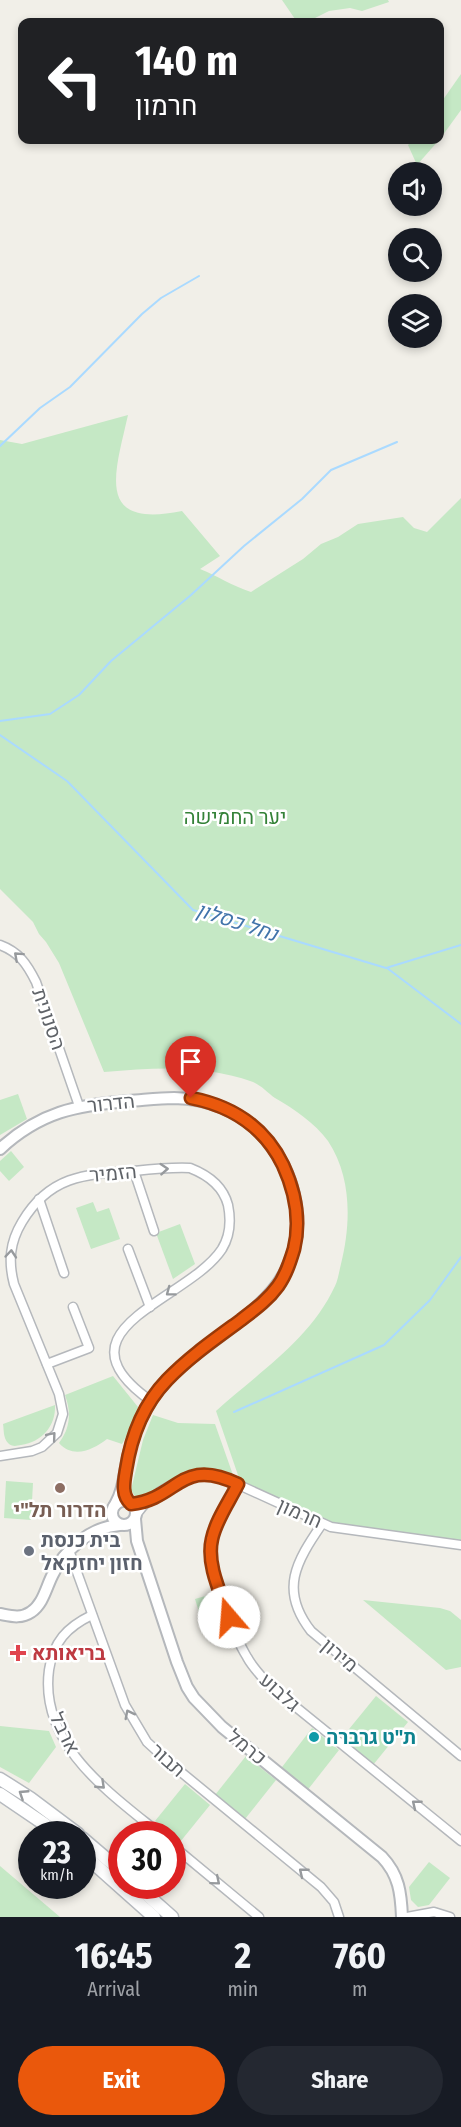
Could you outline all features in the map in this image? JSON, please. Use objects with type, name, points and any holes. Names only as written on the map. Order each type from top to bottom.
[{"type":"main road","points":[[0,1779],[61,1821]]},
{"type":"main road","points":[[0,1794],[40,1821]]},
{"type":"main road","points":[[96,1850],[108,1860]]},
{"type":"main road","points":[[96,1865],[154,1917]]},
{"type":"main road","points":[[152,1899],[172,1917]]},
{"type":"street","name":"הסנונית","points":[[0,945],[20,956],[36,982],[79,1106]]},
{"type":"street","name":"הדרור","points":[[0,1149],[45,1118],[79,1106],[191,1098],[225,1107],[256,1127],[279,1156],[294,1194],[297,1212],[295,1242],[286,1272],[278,1286],[260,1305],[190,1358],[166,1381],[150,1401],[131,1443],[123,1489],[114,1508]]},
{"type":"street","name":"הזמיר","points":[[0,1456],[32,1451],[42,1447],[57,1433],[63,1414],[10,1270],[15,1235],[28,1212],[39,1198],[63,1182],[76,1177],[93,1173],[190,1168],[201,1172],[222,1189],[230,1212],[230,1226],[227,1239],[215,1258],[150,1307],[117,1336],[114,1356],[120,1375],[150,1401]]},
{"type":"street","points":[[134,1171],[154,1231]]},
{"type":"street","points":[[39,1198],[64,1274]]},
{"type":"street","points":[[128,1249],[150,1307]]},
{"type":"street","points":[[46,1364],[88,1348],[73,1307]]},
{"type":"street","name":"חרמון","points":[[132,1510],[184,1479],[202,1474],[215,1474],[322,1524],[461,1545]]},
{"type":"street","name":"גלבוע","points":[[238,1484],[215,1528],[210,1552],[231,1623],[247,1658],[270,1686],[461,1841]]},
{"type":"street","points":[[100,1529],[131,1523],[132,1510],[123,1489]]},
{"type":"street","points":[[0,1614],[21,1617],[32,1612],[40,1603],[57,1566],[69,1550],[100,1529],[114,1508],[122,1502],[132,1510]]},
{"type":"street","points":[[114,1508],[113,1519],[121,1525]]},
{"type":"street","name":"כרמל","points":[[132,1510],[137,1541],[179,1668],[194,1698],[222,1727],[382,1857],[397,1880],[402,1917]]},
{"type":"street","name":"מירון","points":[[322,1524],[302,1554],[293,1585],[297,1609],[307,1626],[461,1756]]},
{"type":"street","name":"כרמל","points":[[121,1525],[131,1531],[137,1541]]},
{"type":"street","name":"תבור","points":[[69,1550],[125,1705],[147,1742],[321,1887],[334,1902],[339,1917]]},
{"type":"street","name":"ארבל","points":[[92,1615],[66,1631],[54,1648],[48,1690],[54,1718],[71,1750],[92,1776],[145,1821]]},
{"type":"street","points":[[186,1857],[259,1917]]},
{"type":"street","points":[[407,1917],[434,1912],[450,1917]]},
{"type":"green space","points":[[282,0],[388,0],[389,2],[362,11],[350,8],[329,11],[315,18],[294,18]]},
{"type":"green space","points":[[461,74],[461,110],[444,133],[444,98]]},
{"type":"green space","points":[[409,144],[435,144],[420,162],[416,162]]},
{"type":"green space","name":"יער החמישה","points":[[128,415],[116,476],[117,492],[123,504],[135,512],[154,514],[182,511],[220,556],[200,569],[251,592],[303,559],[321,544],[338,537],[358,524],[403,517],[414,528],[427,532],[461,498],[461,1546],[321,1524],[240,1481],[216,1411],[298,1339],[312,1323],[335,1286],[344,1249],[348,1217],[345,1185],[336,1155],[323,1134],[311,1122],[253,1082],[234,1076],[197,1070],[104,1072],[59,963],[33,922],[0,889],[0,440],[22,444]]},
{"type":"green space","points":[[18,1094],[27,1119],[0,1135],[0,1100]]},
{"type":"green space","points":[[11,1151],[24,1167],[9,1181],[0,1171],[0,1161]]},
{"type":"green space","points":[[93,1202],[97,1212],[109,1208],[120,1239],[91,1249],[76,1208]]},
{"type":"green space","points":[[180,1224],[195,1264],[173,1279],[156,1233]]},
{"type":"green space","points":[[113,1376],[138,1407],[137,1417],[122,1444],[107,1439],[96,1447],[83,1451],[70,1451],[65,1448],[59,1443],[66,1431],[69,1419],[65,1395]]},
{"type":"green space","points":[[55,1405],[53,1420],[41,1437],[17,1446],[6,1441],[3,1424]]},
{"type":"green space","points":[[153,1415],[178,1423],[215,1424],[233,1475],[222,1471],[197,1473],[184,1477],[138,1501],[131,1490],[143,1440]]},
{"type":"green space","points":[[6,1481],[33,1483],[31,1520],[4,1518]]},
{"type":"green space","points":[[212,1594],[219,1617],[202,1622],[195,1599]]},
{"type":"green space","points":[[363,1600],[450,1611],[461,1620],[461,1667],[446,1670]]},
{"type":"green space","points":[[376,1696],[408,1722],[373,1765],[341,1739]]},
{"type":"green space","points":[[0,1726],[49,1731],[56,1747],[29,1783],[0,1767]]},
{"type":"green space","points":[[312,1728],[339,1750],[306,1792],[279,1771]]},
{"type":"green space","points":[[246,1756],[276,1780],[245,1819],[215,1795]]},
{"type":"green space","points":[[185,1784],[210,1805],[186,1835],[186,1821],[155,1821]]},
{"type":"green space","points":[[429,1862],[450,1878],[429,1905],[418,1907],[411,1900],[409,1887]]},
{"type":"green space","points":[[0,1866],[18,1881],[18,1899],[39,1899],[60,1917],[0,1917]]},
{"type":"waterway","points":[[0,446],[40,408],[70,387],[142,314],[161,298],[199,276]]},
{"type":"waterway","points":[[0,721],[50,714],[79,695],[111,661],[302,499],[331,470],[397,442]]},
{"type":"waterway","name":"נחל כסלון","points":[[0,735],[67,781],[193,910],[386,968],[461,945]]},
{"type":"waterway","points":[[387,968],[461,1024]]},
{"type":"waterway","points":[[234,1412],[384,1345],[430,1300],[461,1257]]},
{"type":"place","name":"הדרור תל\"י","points":[[60,1488]]},
{"type":"place","name":"בית כנסת חזון יחזקאל","points":[[29,1551]]},
{"type":"place","name":"בריאותא","points":[[18,1653]]},
{"type":"place","name":"ת\"ט גרברה","points":[[314,1737]]},
{"type":"route","points":[[191,1098],[225,1107],[256,1127],[279,1156],[294,1194],[297,1212],[297,1228],[291,1258],[278,1286],[260,1305],[190,1358],[166,1381],[144,1411],[131,1443],[127,1461],[123,1489],[131,1504],[149,1500],[184,1479],[202,1474],[215,1474],[238,1484],[215,1528],[210,1552],[229,1617]]}]
